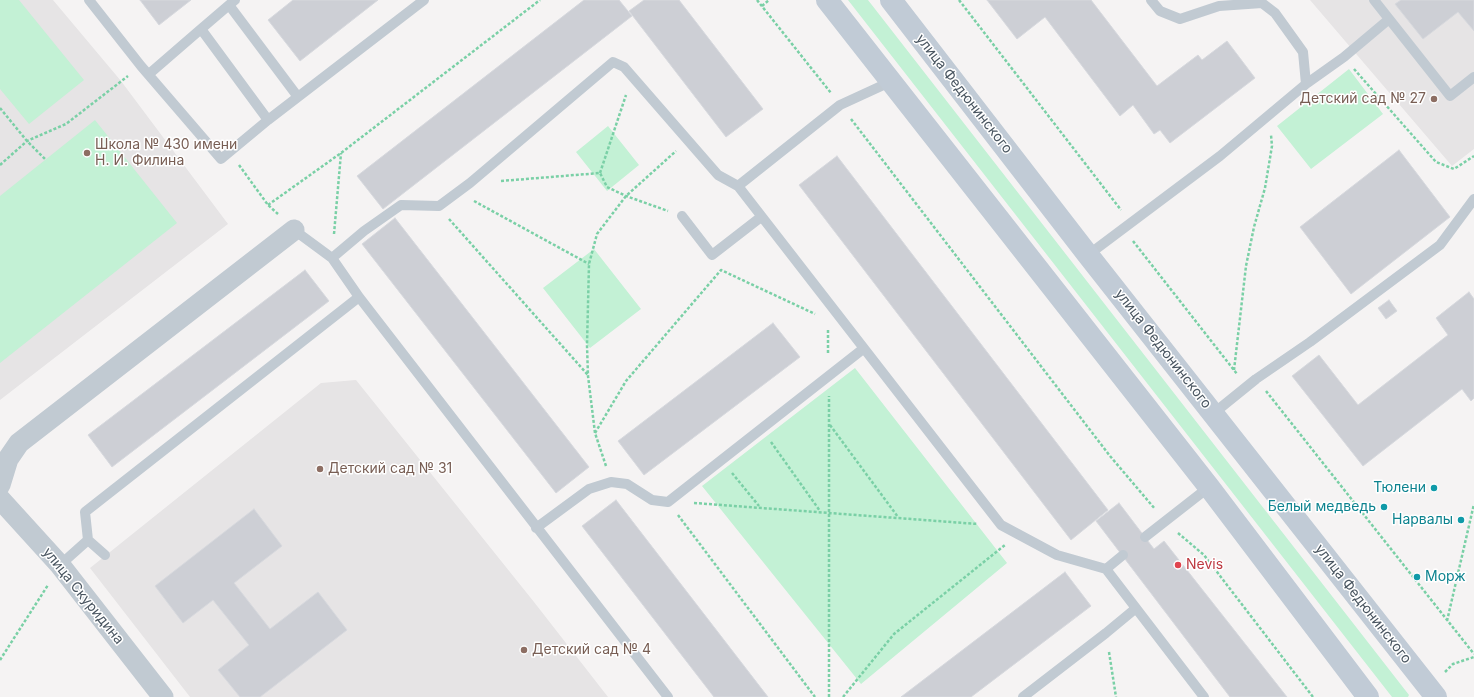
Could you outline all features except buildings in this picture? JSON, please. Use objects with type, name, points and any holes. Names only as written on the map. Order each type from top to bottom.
[{"type":"main road","points":[[827,0],[1209,487],[1368,697]]},
{"type":"main road","name":"улица Федюнинского","points":[[891,0],[1088,255],[1214,413],[1436,697]]},
{"type":"street","points":[[0,485],[8,459],[19,443],[294,230]]},
{"type":"street","name":"улица Скуридина","points":[[0,499],[60,565],[163,697]]},
{"type":"lane","points":[[89,0],[141,66],[221,159],[268,120],[424,0]]},
{"type":"lane","points":[[1151,0],[1160,12],[1180,20],[1219,6],[1262,3],[1275,13],[1303,52],[1306,84]]},
{"type":"lane","points":[[1374,0],[1388,20],[1450,96],[1474,77]]},
{"type":"lane","points":[[149,74],[232,3],[298,97]]},
{"type":"lane","points":[[1088,255],[1269,116],[1306,84],[1344,57],[1388,20]]},
{"type":"lane","points":[[201,29],[268,120]]},
{"type":"lane","points":[[332,258],[364,231],[401,205],[439,206],[470,183],[613,62],[624,67],[718,175],[738,186],[832,317],[863,349],[1001,526],[1057,556],[1106,569],[1135,609],[1204,697]]},
{"type":"lane","points":[[738,186],[840,104],[890,82]]},
{"type":"lane","points":[[1214,413],[1256,379],[1310,342],[1440,245],[1474,199]]},
{"type":"lane","points":[[682,216],[712,254],[761,217]]},
{"type":"lane","points":[[294,230],[332,258],[359,297],[668,697]]},
{"type":"lane","points":[[105,555],[88,540],[85,512],[359,297]]},
{"type":"lane","points":[[536,528],[589,489],[611,482],[626,484],[652,500],[668,502],[762,430],[863,349]]},
{"type":"lane","points":[[1145,537],[1209,487]]},
{"type":"lane","points":[[60,565],[88,540]]},
{"type":"lane","points":[[1106,569],[1123,555]]},
{"type":"lane","points":[[1023,697],[1106,634],[1135,609]]},
{"type":"path","points":[[229,152],[268,205],[341,153],[540,0]]},
{"type":"path","points":[[757,0],[840,104],[1110,456],[1165,521],[1204,555],[1314,697]]},
{"type":"path","points":[[762,6],[769,0]]},
{"type":"path","points":[[959,0],[1124,214],[1123,228],[1244,384],[1256,379],[1474,654]]},
{"type":"path","points":[[1344,57],[1436,162],[1454,169],[1474,156]]},
{"type":"path","points":[[0,165],[27,141],[66,124],[141,66]]},
{"type":"path","points":[[632,75],[614,136],[600,173],[607,187],[626,196],[682,216]]},
{"type":"path","points":[[0,108],[27,141],[46,160]]},
{"type":"path","points":[[1234,370],[1246,266],[1254,227],[1265,188],[1272,146],[1269,116]]},
{"type":"path","points":[[611,482],[595,433],[588,376],[587,345],[589,264],[597,234],[626,196],[689,140]]},
{"type":"path","points":[[332,258],[341,153]]},
{"type":"path","points":[[470,183],[600,173]]},
{"type":"path","points":[[458,192],[589,264]]},
{"type":"path","points":[[439,206],[588,376]]},
{"type":"path","points":[[595,433],[626,381],[721,270],[832,317],[829,377],[829,697]]},
{"type":"path","points":[[830,425],[898,517]]},
{"type":"path","points":[[762,430],[821,511]]},
{"type":"path","points":[[722,460],[760,506]]},
{"type":"path","points":[[668,502],[760,506],[1001,526]]},
{"type":"path","points":[[668,502],[815,697]]},
{"type":"path","points":[[1447,621],[1474,504]]},
{"type":"path","points":[[843,697],[894,634],[1018,535]]},
{"type":"path","points":[[0,660],[60,565]]},
{"type":"path","points":[[1106,634],[1116,697]]},
{"type":"shaded area","name":"Школа № 430 имени Н. И. Филина","points":[[0,0],[53,0],[121,81],[228,224],[0,400]]},
{"type":"shaded area","name":"Детский сад № 27","points":[[1310,0],[1474,0],[1474,149],[1452,166]]},
{"type":"shaded area","name":"Детский сад № 31","points":[[356,380],[608,697],[190,697],[90,568],[321,383]]},
{"type":"green space","points":[[0,0],[19,0],[84,80],[29,124],[0,89]]},
{"type":"green space","points":[[848,0],[868,0],[1409,695],[1408,697],[1392,697]]},
{"type":"green space","points":[[1349,69],[1383,114],[1311,169],[1277,126]]},
{"type":"green space","points":[[95,120],[177,223],[0,363],[0,196]]},
{"type":"green space","points":[[608,126],[639,165],[607,191],[576,152]]},
{"type":"green space","points":[[594,249],[641,309],[590,348],[543,288]]},
{"type":"green space","points":[[855,368],[1007,563],[861,684],[702,486]]},
{"type":"place","name":"Детский сад № 27","points":[[1434,99]]},
{"type":"place","name":"Школа № 430 имени Н. И. Филина","points":[[87,153]]},
{"type":"place","name":"Детский сад № 31","points":[[320,469]]},
{"type":"place","name":"Тюлени","points":[[1434,488]]},
{"type":"place","name":"Белый медведь","points":[[1384,507]]},
{"type":"place","name":"Нарвалы","points":[[1461,520]]},
{"type":"place","name":"Nevis","points":[[1178,565]]},
{"type":"place","name":"Морж","points":[[1417,577]]},
{"type":"place","name":"Детский сад № 4","points":[[524,650]]}]
